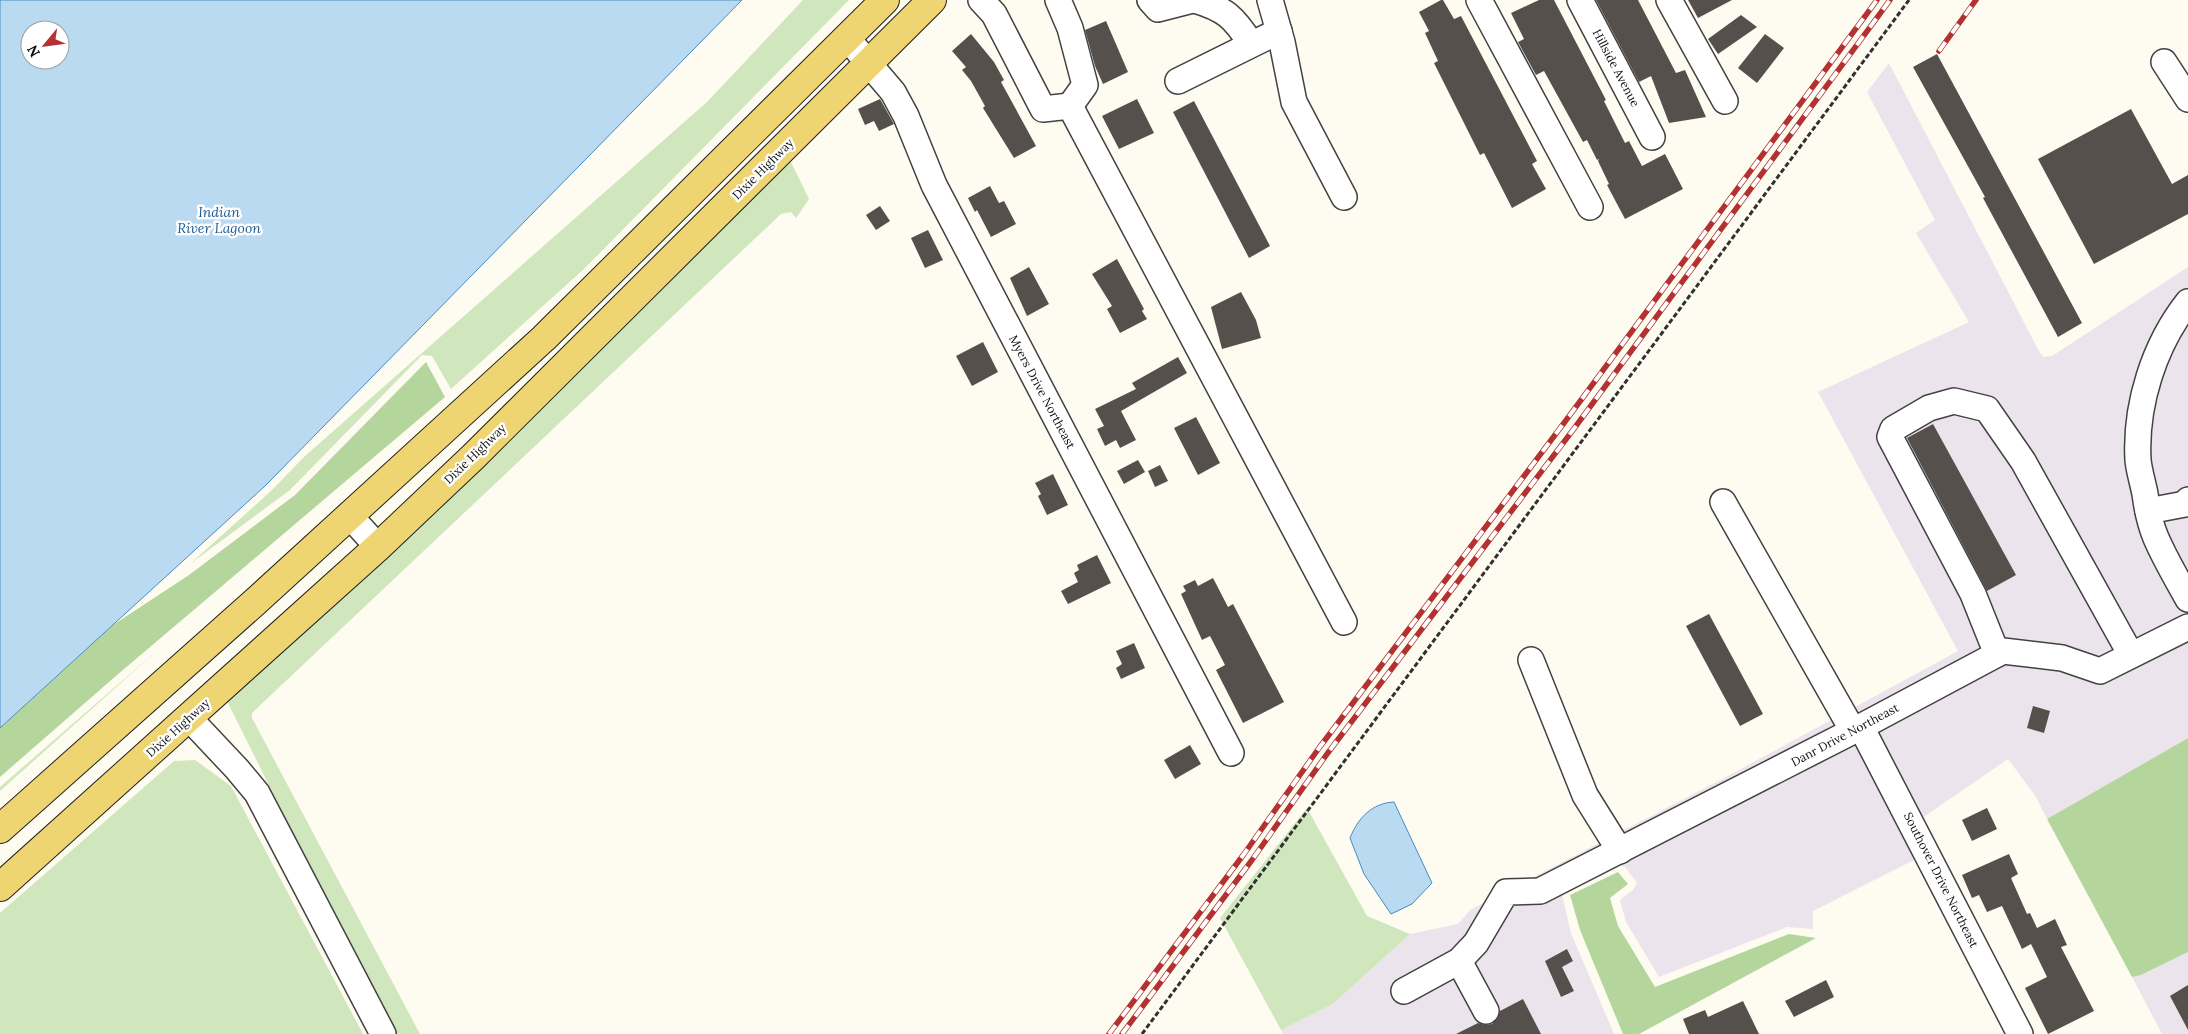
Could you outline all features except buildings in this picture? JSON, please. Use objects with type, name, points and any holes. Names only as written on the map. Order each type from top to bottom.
[{"type":"main road","points":[[0,829],[544,338],[885,0]]},
{"type":"main road","name":"Dixie Highway","points":[[0,887],[378,547],[568,364],[932,0]]},
{"type":"street","points":[[980,0],[994,14],[1043,109],[1070,106],[1085,85],[1070,28],[1058,0]]},
{"type":"street","points":[[1150,0],[1158,9],[1194,0],[1220,8],[1240,27],[1251,44]]},
{"type":"street","points":[[1270,0],[1279,31],[1294,102],[1344,196]]},
{"type":"street","points":[[1479,0],[1590,207]]},
{"type":"street","name":"Hillside Avenue","points":[[1580,0],[1652,137]]},
{"type":"street","points":[[1669,0],[1725,101]]},
{"type":"street","points":[[1178,81],[1279,31]]},
{"type":"street","name":"Myers Drive Northeast","points":[[847,38],[893,92],[906,116],[934,185],[1231,753]]},
{"type":"street","points":[[2164,62],[2188,99]]},
{"type":"street","points":[[1070,106],[1344,622]]},
{"type":"street","points":[[2188,302],[2175,318],[2162,342],[2146,386],[2139,431],[2138,461],[2148,511],[2156,538],[2181,570],[2188,599]]},
{"type":"street","points":[[1997,654],[1977,602],[1890,437],[1893,429],[1929,408],[1954,401],[1987,409],[1992,416],[2023,461],[2131,655]]},
{"type":"street","points":[[2148,511],[2185,504],[2188,500]]},
{"type":"street","name":"Southover Drive Northeast","points":[[1723,502],[1857,729],[2020,1034]]},
{"type":"street","points":[[349,514],[378,547]]},
{"type":"street","name":"Danr Drive Northeast","points":[[1458,961],[1476,942],[1506,892],[1540,891],[1857,729],[2003,651],[2062,658],[2100,671],[2188,627]]},
{"type":"street","points":[[1531,660],[1585,795],[1620,851]]},
{"type":"street","points":[[189,718],[237,768],[256,793],[383,1034]]},
{"type":"street","points":[[1404,991],[1458,961],[1486,1010]]},
{"type":"path","points":[[1142,1034],[1909,0]]},
{"type":"shaded area","points":[[1889,63],[2040,353],[2044,357],[2052,356],[2188,267],[2188,738],[2047,819],[2036,797],[2008,759],[1915,823],[1932,851],[1813,911],[1813,929],[1787,927],[1659,977],[1626,922],[1620,900],[1633,890],[1637,883],[1625,867],[1615,865],[1563,891],[1562,895],[1571,933],[1614,1034],[1283,1034],[1281,1030],[1333,1004],[1410,934],[1458,924],[1470,910],[1726,777],[1958,651],[1818,392],[1969,322],[1916,233],[1935,220],[1867,92]]},
{"type":"shaded area","points":[[2188,952],[2188,1034],[2162,1034],[2132,977],[2141,975]]},
{"type":"green space","points":[[803,0],[849,0],[584,269],[451,389],[432,356],[422,355],[290,490],[190,564],[271,491],[305,456],[707,102]]},
{"type":"green space","points":[[788,156],[809,199],[796,218],[791,212],[781,214],[252,713],[252,718],[420,1034],[393,1034],[225,697]]},
{"type":"green space","points":[[426,362],[445,397],[117,675],[0,777],[0,728],[113,625],[189,575],[295,495]]},
{"type":"green space","points":[[160,648],[0,791],[0,787]]},
{"type":"green space","points":[[2188,738],[2188,952],[2141,975],[2132,977],[2047,819]]},
{"type":"green space","points":[[195,760],[231,786],[363,1034],[0,1034],[0,913],[174,761]]},
{"type":"green space","points":[[1307,808],[1367,916],[1410,934],[1333,1004],[1281,1030],[1220,918]]},
{"type":"green space","points":[[1618,872],[1628,884],[1610,898],[1618,926],[1655,987],[1789,934],[1816,938],[1639,1034],[1623,1034],[1580,930],[1570,895]]},
{"type":"water","name":"Indian River Lagoon","points":[[0,0],[742,0],[265,486],[0,728]]},
{"type":"water","points":[[1394,802],[1432,883],[1412,904],[1391,914],[1364,874],[1350,838],[1357,824],[1367,813],[1379,805]]},
{"type":"railway","points":[[1109,1034],[1244,854],[1319,748],[1564,423],[1877,0]]},
{"type":"railway","points":[[1122,1034],[1252,860],[1327,754],[1573,430],[1890,0]]},
{"type":"railway","points":[[1939,51],[1976,0]]}]
